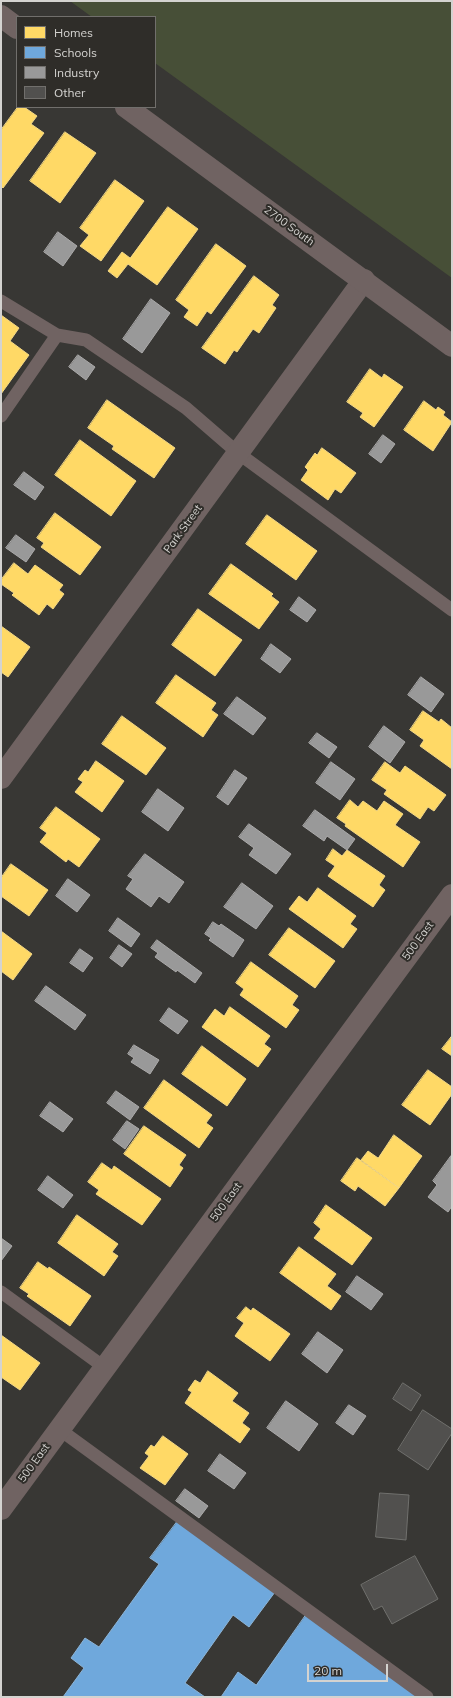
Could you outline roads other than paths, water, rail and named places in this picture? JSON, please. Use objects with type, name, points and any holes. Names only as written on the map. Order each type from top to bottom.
[{"type":"street","points":[[1,16],[16,27]]},
{"type":"street","name":"2700 South","points":[[127,108],[452,346]]},
{"type":"street","name":"Park Street","points":[[1,778],[364,280]]},
{"type":"street","name":"500 East","points":[[1,1509],[452,895]]},
{"type":"lane","points":[[1,301],[58,336],[86,340],[186,408],[238,453],[452,610]]},
{"type":"lane","points":[[1,416],[58,336]]},
{"type":"lane","points":[[1,1292],[104,1367]]},
{"type":"lane","points":[[60,1429],[427,1697]]}]
